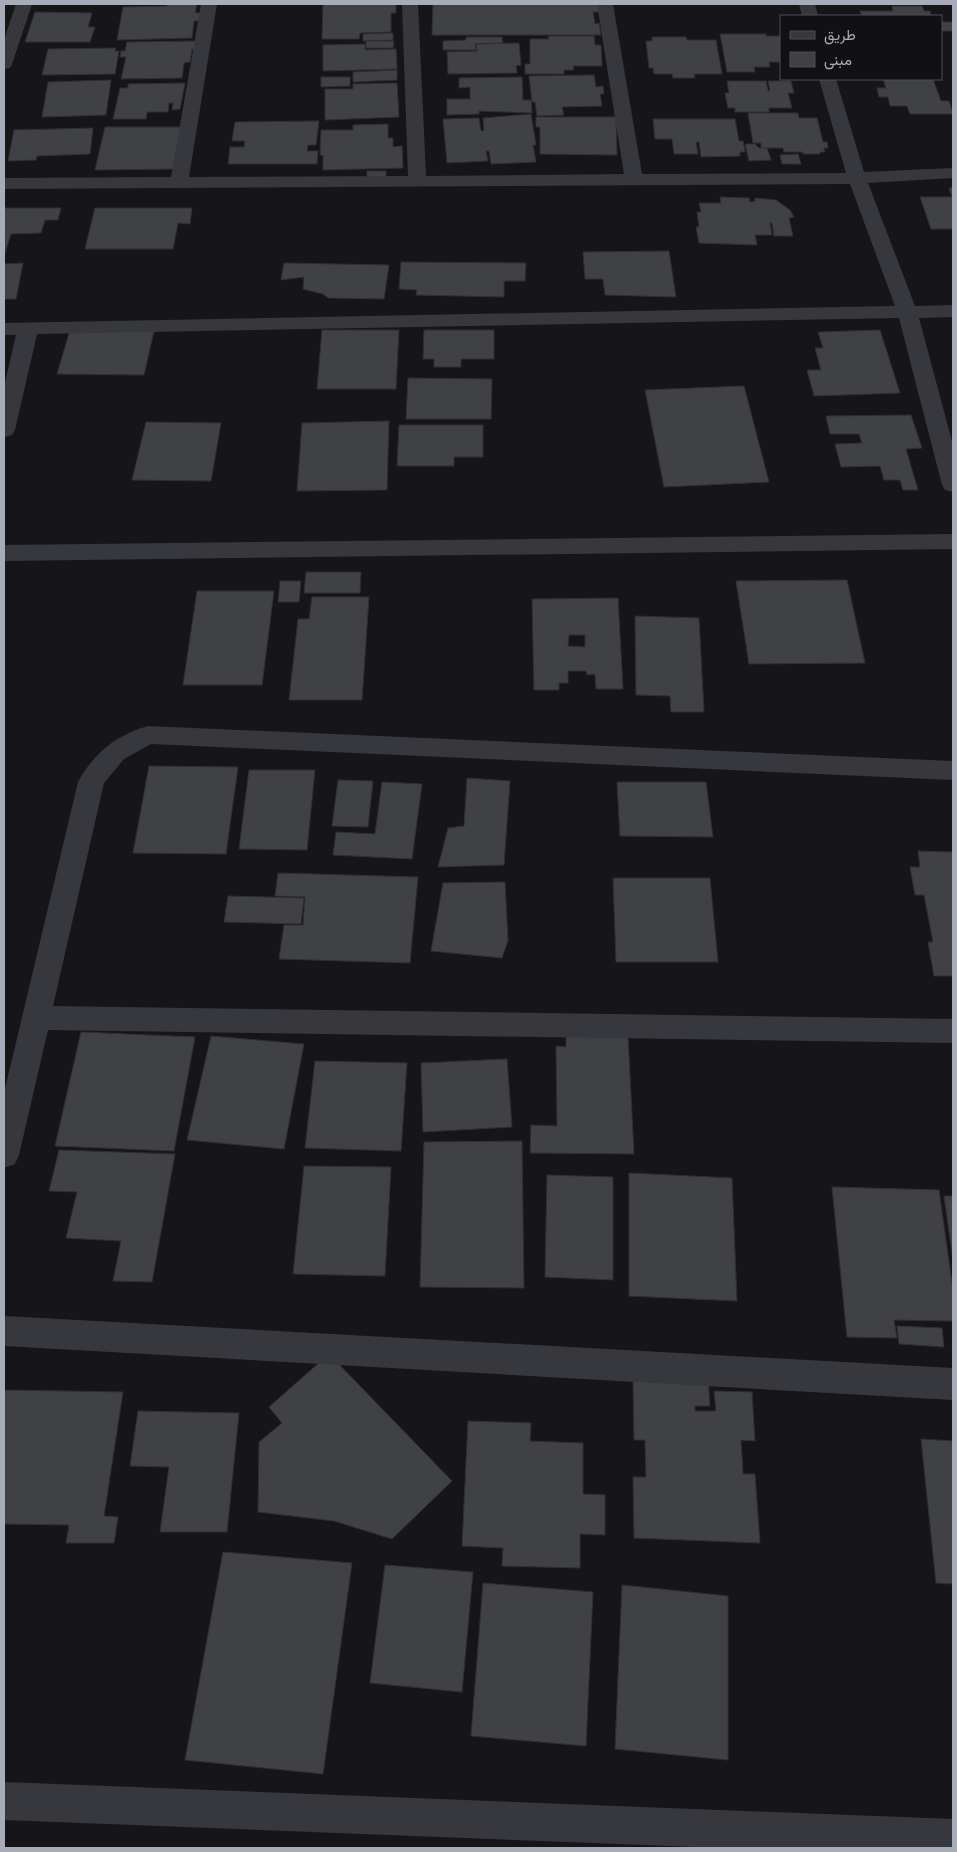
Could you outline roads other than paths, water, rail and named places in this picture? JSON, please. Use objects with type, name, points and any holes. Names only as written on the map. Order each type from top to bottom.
[{"type":"street","points":[[4,64],[24,4]]},
{"type":"street","points":[[179,183],[209,4]]},
{"type":"street","points":[[410,4],[417,181]]},
{"type":"street","points":[[605,4],[634,179]]},
{"type":"street","points":[[828,80],[857,178],[906,311],[953,485]]},
{"type":"street","points":[[4,184],[857,178],[953,173]]},
{"type":"street","points":[[4,329],[953,311]]},
{"type":"street","points":[[4,430],[28,328]]},
{"type":"street","points":[[4,553],[953,541]]},
{"type":"street","points":[[4,1155],[91,782],[103,762],[119,748],[148,735],[953,771]]},
{"type":"street","points":[[36,1018],[953,1031]]},
{"type":"street","points":[[4,1331],[953,1384]]},
{"type":"street","points":[[4,1801],[953,1838]]}]
